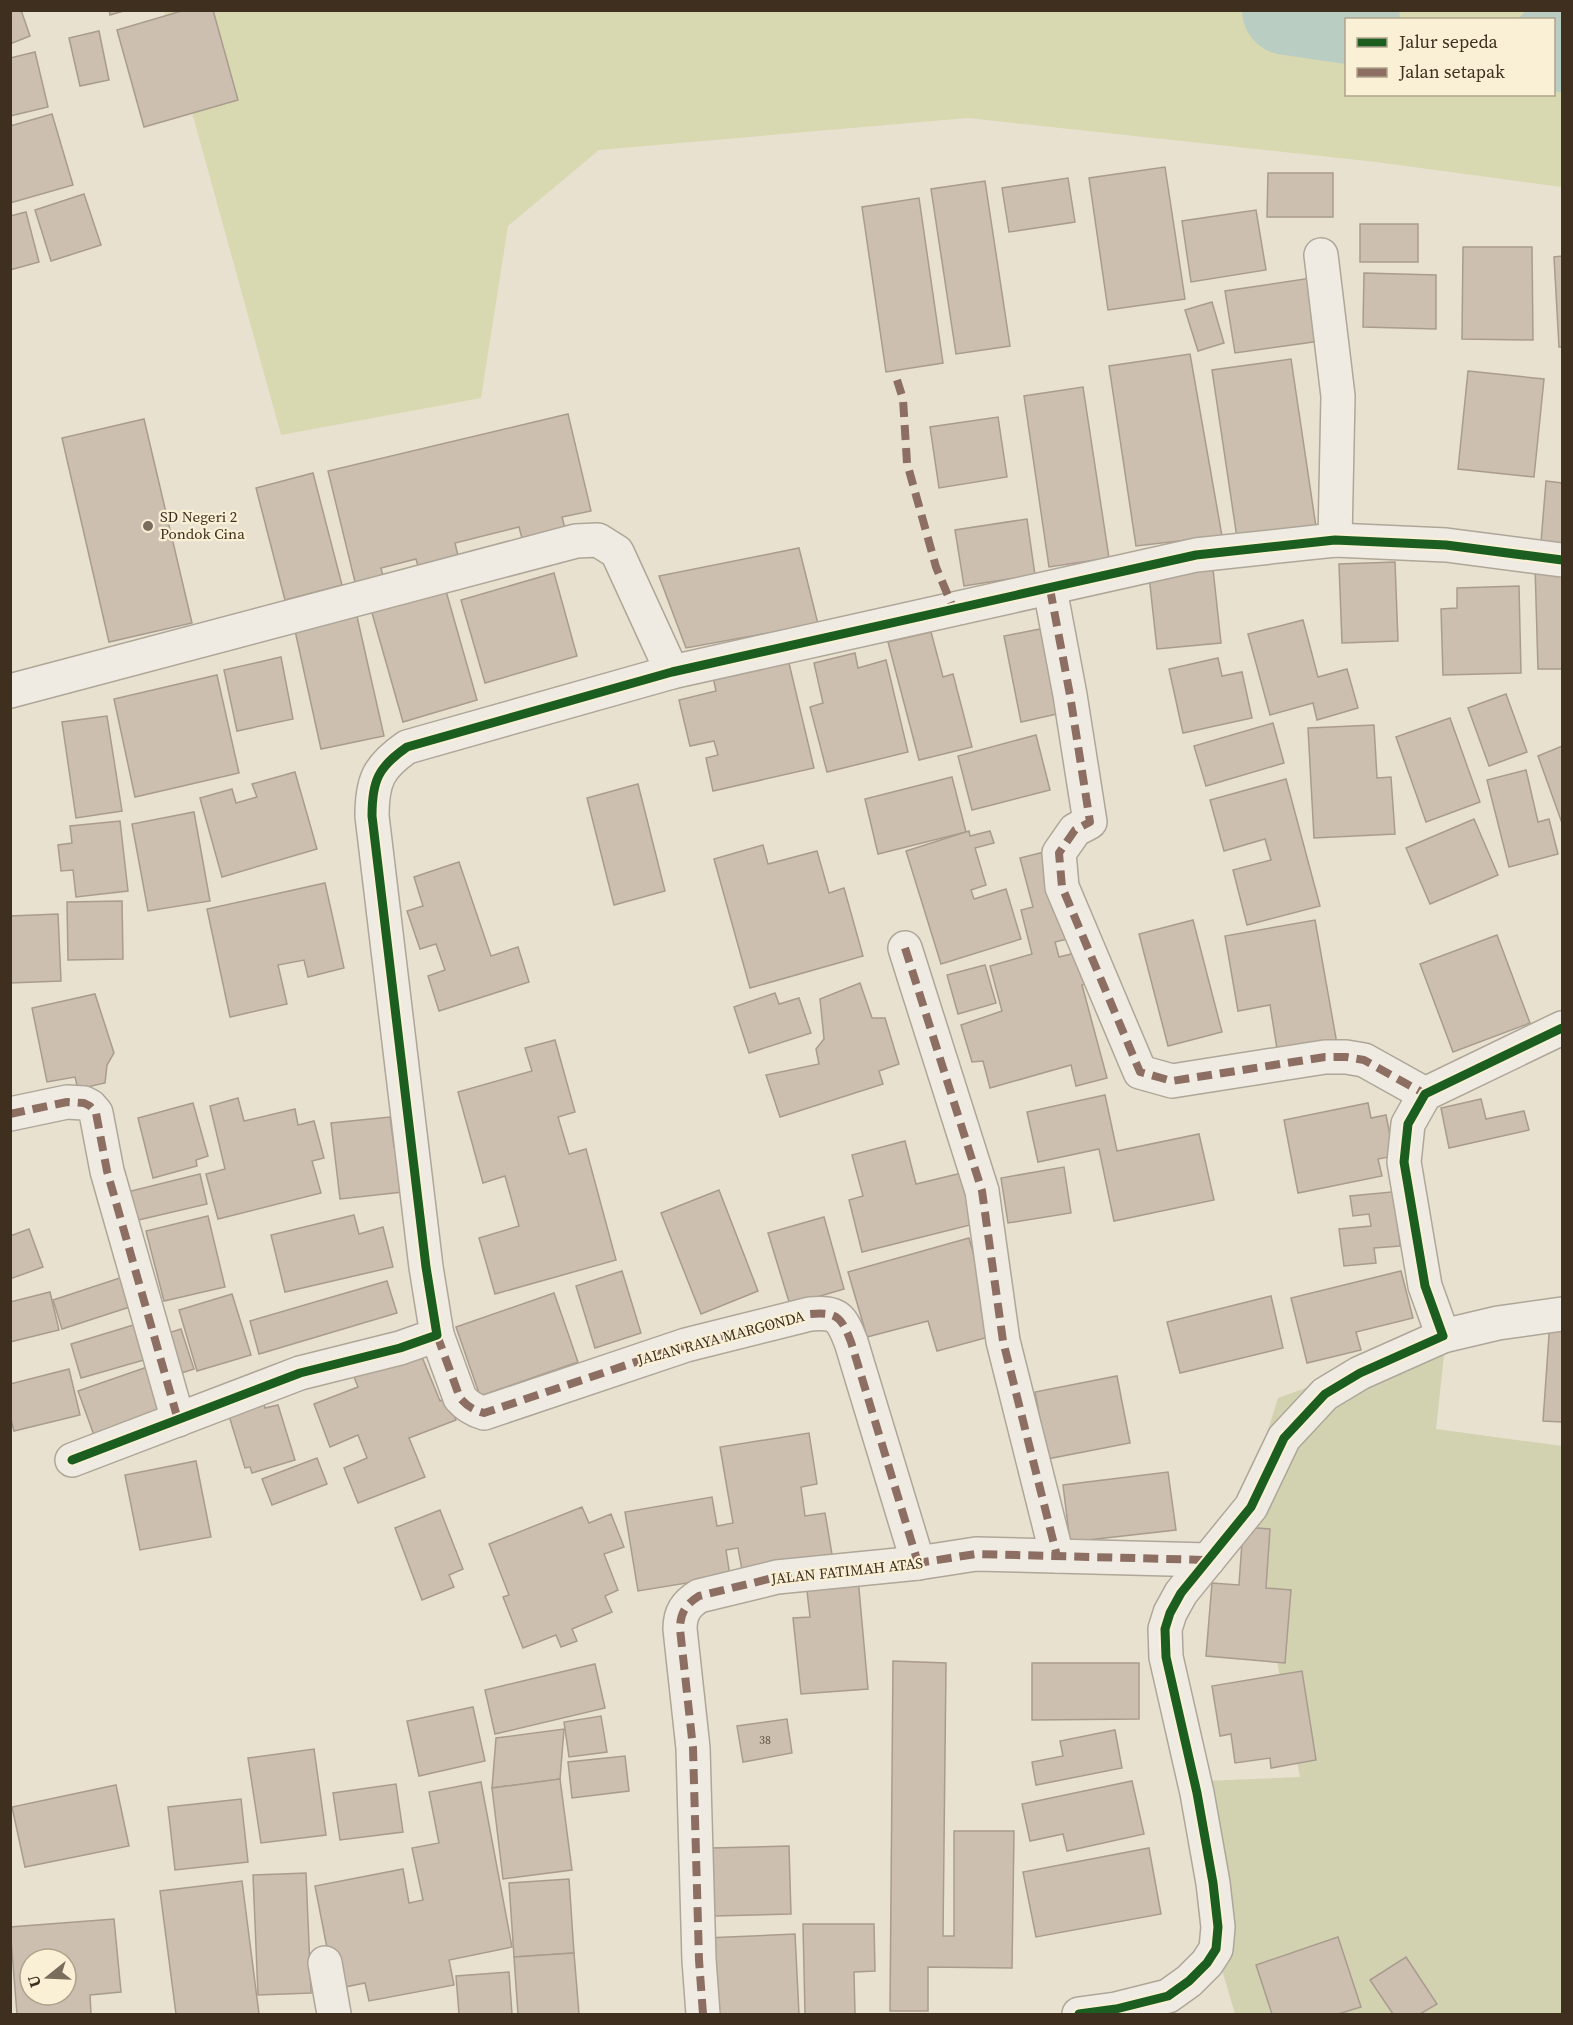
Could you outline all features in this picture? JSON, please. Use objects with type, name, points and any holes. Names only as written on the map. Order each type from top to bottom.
[{"type":"street","points":[[1321,255],[1338,396],[1335,540]]},
{"type":"street","points":[[10,691],[576,541],[598,540],[617,552],[672,672]]},
{"type":"street","points":[[72,1460],[300,1373],[400,1348],[437,1335],[424,1255],[372,816],[372,792],[380,770],[393,756],[407,747],[672,672],[1196,555],[1335,540],[1446,545],[1563,560]]},
{"type":"street","points":[[1050,589],[1090,822],[1075,830],[1059,853],[1062,887],[1140,1072],[1172,1081],[1325,1057],[1346,1057],[1364,1060],[1425,1094]]},
{"type":"street","points":[[905,948],[982,1191],[1003,1341],[1057,1556]]},
{"type":"street","points":[[1443,1336],[1425,1286],[1404,1162],[1407,1124],[1425,1094],[1563,1028]]},
{"type":"street","points":[[10,1114],[67,1102],[84,1103],[96,1113],[107,1171],[178,1420]]},
{"type":"street","name":"JALAN RAYA MARGONDA","points":[[437,1335],[460,1398],[465,1405],[484,1413],[686,1345],[810,1314],[825,1313],[837,1316],[845,1325],[851,1342],[918,1563]]},
{"type":"street","points":[[1078,2014],[1116,2009],[1168,1996],[1189,1981],[1207,1963],[1216,1949],[1218,1927],[1213,1883],[1197,1793],[1170,1678],[1166,1629],[1170,1613],[1181,1593],[1251,1507],[1284,1438],[1325,1394],[1360,1373],[1443,1336],[1498,1323],[1563,1314]]},
{"type":"street","name":"JALAN FATIMAH ATAS","points":[[703,2014],[699,1960],[693,1748],[680,1629],[683,1612],[689,1602],[699,1596],[777,1577],[918,1563],[975,1554],[1208,1560]]},
{"type":"street","points":[[325,1963],[334,2014]]},
{"type":"green space","points":[[164,11],[1562,11],[1562,187],[1376,162],[968,118],[599,150],[508,226],[481,398],[281,435]]},
{"type":"green space","points":[[1446,1337],[1436,1429],[1562,1446],[1562,2014],[1235,2014],[1209,1926],[1178,1782],[1300,1777],[1245,1502],[1278,1398]]},
{"type":"building","points":[[10,10],[21,10],[30,36],[10,44]]},
{"type":"building","points":[[109,10],[127,10],[110,15]]},
{"type":"building","points":[[185,10],[213,10],[238,100],[144,127],[117,30]]},
{"type":"building","points":[[99,31],[109,80],[80,86],[69,38]]},
{"type":"building","points":[[35,52],[48,107],[10,116],[10,58]]},
{"type":"building","points":[[52,114],[73,185],[10,203],[10,126]]},
{"type":"building","points":[[1165,167],[1185,299],[1108,310],[1089,178]]},
{"type":"building","points":[[1268,173],[1333,173],[1333,217],[1267,217]]},
{"type":"building","points":[[1068,178],[1075,222],[1009,232],[1002,188]]},
{"type":"building","points":[[985,181],[1010,346],[956,354],[931,189]]},
{"type":"building","points":[[84,194],[101,245],[51,261],[35,210]]},
{"type":"building","points":[[919,198],[943,363],[886,372],[862,207]]},
{"type":"building","points":[[1256,210],[1266,270],[1191,282],[1182,221]]},
{"type":"building","points":[[26,212],[39,262],[10,270],[10,216]]},
{"type":"building","points":[[1360,224],[1418,224],[1418,262],[1360,262]]},
{"type":"building","points":[[1463,247],[1532,247],[1533,340],[1462,339]]},
{"type":"building","points":[[1562,256],[1562,347],[1559,347],[1554,257]]},
{"type":"building","points":[[1364,273],[1436,275],[1436,329],[1363,327]]},
{"type":"building","points":[[1311,278],[1320,341],[1235,353],[1225,291]]},
{"type":"building","points":[[1212,302],[1224,343],[1198,351],[1185,310]]},
{"type":"building","points":[[1190,354],[1222,536],[1136,546],[1109,366]]},
{"type":"building","points":[[1291,359],[1316,527],[1237,538],[1212,370]]},
{"type":"building","points":[[1468,371],[1544,379],[1534,477],[1458,469]]},
{"type":"building","points":[[1083,387],[1109,558],[1049,567],[1024,396]]},
{"type":"building","points":[[568,414],[591,511],[562,517],[566,532],[523,542],[519,527],[455,543],[459,560],[419,570],[416,559],[381,568],[384,580],[356,586],[328,471]]},
{"type":"building","points":[[998,417],[1007,477],[939,488],[930,427]]},
{"type":"building","points":[[144,419],[192,623],[109,642],[62,438]]},
{"type":"building","points":[[313,473],[342,585],[285,600],[256,488]]},
{"type":"building","points":[[1546,481],[1562,483],[1562,544],[1541,542]]},
{"type":"building","points":[[1027,519],[1035,575],[964,586],[955,530]]},
{"type":"building","points":[[799,548],[818,624],[686,648],[659,576]]},
{"type":"building","points":[[1395,562],[1398,641],[1342,643],[1339,564]]},
{"type":"building","points":[[1562,565],[1562,669],[1538,669],[1535,566]]},
{"type":"building","points":[[1213,569],[1221,643],[1157,649],[1149,576]]},
{"type":"building","points":[[554,573],[577,656],[485,683],[461,600]]},
{"type":"building","points":[[444,584],[477,700],[403,722],[370,606]]},
{"type":"building","points":[[1519,586],[1521,673],[1443,675],[1441,609],[1457,608],[1457,588]]},
{"type":"building","points":[[356,612],[384,736],[321,749],[294,626]]},
{"type":"building","points":[[1303,620],[1318,677],[1347,669],[1358,708],[1317,720],[1313,703],[1270,715],[1248,634]]},
{"type":"building","points":[[1050,627],[1066,712],[1021,722],[1004,636]]},
{"type":"building","points":[[931,632],[943,677],[953,674],[972,747],[919,760],[888,642]]},
{"type":"building","points":[[855,653],[858,668],[886,660],[908,752],[827,772],[810,707],[823,703],[814,663]]},
{"type":"building","points":[[281,657],[293,719],[237,731],[224,670]]},
{"type":"building","points":[[1218,658],[1222,676],[1242,672],[1252,718],[1183,733],[1169,669]]},
{"type":"building","points":[[788,659],[814,768],[713,791],[706,758],[718,755],[714,741],[690,746],[679,700],[716,691],[713,677]]},
{"type":"building","points":[[217,675],[239,773],[135,797],[114,699]]},
{"type":"building","points":[[1506,694],[1527,752],[1489,766],[1468,708]]},
{"type":"building","points":[[107,716],[122,811],[76,818],[62,722]]},
{"type":"building","points":[[1450,718],[1480,802],[1426,822],[1396,737]]},
{"type":"building","points":[[1273,723],[1284,763],[1206,786],[1194,746]]},
{"type":"building","points":[[1374,725],[1377,778],[1391,777],[1395,834],[1314,838],[1308,728]]},
{"type":"building","points":[[1036,735],[1050,790],[972,810],[958,756]]},
{"type":"building","points":[[1562,746],[1562,823],[1538,756]]},
{"type":"building","points":[[1526,770],[1538,822],[1549,819],[1558,854],[1509,867],[1487,780]]},
{"type":"building","points":[[295,772],[317,849],[222,877],[200,798],[232,789],[236,803],[257,797],[252,784]]},
{"type":"building","points":[[952,777],[966,832],[878,854],[865,799]]},
{"type":"building","points":[[1286,779],[1320,906],[1247,925],[1233,870],[1271,860],[1265,839],[1224,851],[1210,800]]},
{"type":"building","points":[[638,784],[665,891],[614,905],[587,798]]},
{"type":"building","points":[[194,812],[210,901],[148,911],[132,824]]},
{"type":"building","points":[[1474,819],[1498,875],[1430,904],[1406,848]]},
{"type":"building","points":[[120,821],[128,891],[76,897],[73,870],[61,871],[58,845],[72,843],[70,826]]},
{"type":"building","points":[[969,831],[970,836],[990,831],[994,843],[975,848],[986,885],[971,890],[974,899],[1006,889],[1021,939],[941,964],[906,851]]},
{"type":"building","points":[[763,845],[768,864],[817,851],[829,893],[844,888],[863,956],[750,988],[714,859]]},
{"type":"building","points":[[1048,851],[1072,938],[1055,942],[1059,957],[1083,951],[1092,982],[1082,985],[1107,1078],[1076,1086],[1071,1065],[990,1088],[983,1061],[972,1062],[961,1025],[1002,1011],[990,966],[1032,954],[1021,910],[1033,907],[1020,858]]},
{"type":"building","points":[[459,862],[491,956],[518,947],[529,982],[439,1011],[428,976],[445,970],[436,944],[420,949],[407,911],[423,906],[414,877]]},
{"type":"building","points":[[325,883],[344,968],[308,977],[304,960],[278,965],[287,1004],[230,1017],[207,909]]},
{"type":"building","points":[[122,901],[123,959],[68,960],[67,902]]},
{"type":"building","points":[[58,914],[61,981],[10,983],[10,916]]},
{"type":"building","points":[[1193,920],[1222,1032],[1168,1046],[1139,934]]},
{"type":"building","points":[[1315,920],[1337,1044],[1278,1055],[1270,1005],[1238,1011],[1225,936]]},
{"type":"building","points":[[1497,935],[1530,1023],[1453,1052],[1420,964]]},
{"type":"building","points":[[985,965],[996,1003],[958,1014],[947,975]]},
{"type":"building","points":[[860,983],[872,1018],[885,1018],[899,1064],[879,1071],[883,1084],[780,1117],[766,1075],[819,1064],[816,1049],[824,1039],[820,999]]},
{"type":"building","points":[[775,993],[779,1004],[799,998],[811,1033],[749,1053],[734,1007]]},
{"type":"building","points":[[95,994],[114,1053],[107,1065],[105,1083],[78,1089],[75,1077],[47,1082],[32,1008]]},
{"type":"building","points":[[555,1040],[575,1112],[558,1117],[569,1154],[586,1149],[616,1260],[495,1294],[479,1238],[519,1226],[505,1176],[483,1183],[458,1092],[532,1071],[525,1048]]},
{"type":"building","points":[[1105,1095],[1117,1151],[1199,1134],[1214,1200],[1114,1221],[1099,1149],[1038,1162],[1027,1112]]},
{"type":"building","points":[[238,1098],[244,1121],[295,1109],[298,1125],[314,1121],[324,1158],[312,1161],[321,1193],[218,1219],[206,1174],[225,1169],[210,1106]]},
{"type":"building","points":[[1481,1099],[1486,1119],[1524,1111],[1529,1130],[1449,1148],[1441,1108]]},
{"type":"building","points":[[193,1103],[208,1156],[196,1160],[197,1166],[153,1178],[138,1118]]},
{"type":"building","points":[[1368,1103],[1371,1118],[1386,1115],[1394,1156],[1378,1159],[1382,1176],[1298,1193],[1284,1120]]},
{"type":"building","points":[[390,1117],[394,1147],[407,1146],[412,1191],[340,1199],[331,1123]]},
{"type":"building","points":[[905,1141],[916,1184],[962,1173],[974,1224],[862,1252],[849,1200],[863,1196],[852,1155]]},
{"type":"building","points":[[1064,1167],[1071,1213],[1008,1223],[1001,1178]]},
{"type":"building","points":[[200,1174],[207,1204],[134,1221],[127,1192]]},
{"type":"building","points":[[719,1190],[758,1291],[701,1314],[661,1213]]},
{"type":"building","points":[[1402,1191],[1397,1210],[1400,1246],[1374,1248],[1376,1263],[1344,1266],[1339,1229],[1371,1226],[1369,1214],[1353,1216],[1350,1196]]},
{"type":"building","points":[[354,1215],[359,1234],[383,1227],[393,1267],[285,1292],[271,1235]]},
{"type":"building","points":[[208,1216],[225,1287],[164,1301],[146,1231]]},
{"type":"building","points":[[824,1217],[844,1289],[790,1305],[768,1233]]},
{"type":"building","points":[[29,1229],[43,1267],[10,1279],[10,1236]]},
{"type":"building","points":[[969,1238],[996,1335],[937,1351],[928,1321],[867,1337],[848,1272]]},
{"type":"building","points":[[622,1271],[641,1333],[595,1348],[576,1286]]},
{"type":"building","points":[[1401,1271],[1413,1318],[1356,1332],[1361,1350],[1307,1363],[1291,1298]]},
{"type":"building","points":[[129,1275],[139,1304],[62,1329],[53,1300]]},
{"type":"building","points":[[387,1281],[397,1313],[259,1354],[250,1321]]},
{"type":"building","points":[[50,1292],[59,1330],[10,1342],[10,1302]]},
{"type":"building","points":[[554,1293],[578,1362],[480,1396],[456,1327]]},
{"type":"building","points":[[232,1294],[251,1355],[197,1371],[179,1310]]},
{"type":"building","points":[[1271,1296],[1283,1348],[1180,1373],[1167,1322]]},
{"type":"building","points":[[1550,1321],[1562,1322],[1562,1422],[1543,1421]]},
{"type":"building","points":[[140,1323],[151,1358],[81,1378],[71,1344]]},
{"type":"building","points":[[181,1329],[194,1369],[175,1375],[162,1335]]},
{"type":"building","points":[[420,1352],[440,1401],[447,1398],[456,1420],[409,1438],[425,1477],[358,1503],[344,1468],[367,1458],[358,1435],[330,1447],[314,1404],[358,1387],[354,1377]]},
{"type":"building","points":[[153,1365],[170,1412],[95,1438],[78,1391]]},
{"type":"building","points":[[69,1369],[80,1415],[14,1431],[10,1416],[10,1384]]},
{"type":"building","points":[[1117,1376],[1130,1443],[1047,1459],[1035,1392]]},
{"type":"building","points":[[262,1395],[265,1408],[278,1405],[295,1460],[252,1473],[250,1467],[245,1468],[226,1406]]},
{"type":"building","points":[[809,1433],[817,1484],[801,1487],[805,1516],[825,1513],[833,1560],[743,1575],[738,1548],[726,1550],[730,1576],[638,1591],[625,1512],[712,1497],[717,1526],[733,1523],[720,1447]]},
{"type":"building","points":[[317,1458],[327,1484],[272,1505],[262,1479]]},
{"type":"building","points":[[196,1461],[211,1537],[140,1550],[125,1475]]},
{"type":"building","points":[[1168,1472],[1176,1530],[1070,1542],[1063,1485]]},
{"type":"building","points":[[582,1507],[589,1523],[611,1514],[624,1547],[604,1554],[618,1590],[605,1596],[612,1612],[572,1629],[577,1641],[561,1647],[556,1635],[523,1648],[503,1597],[509,1595],[489,1544]]},
{"type":"building","points":[[440,1510],[463,1569],[449,1575],[454,1587],[422,1600],[395,1528]]},
{"type":"building","points":[[1243,1527],[1270,1529],[1266,1588],[1291,1590],[1285,1663],[1206,1656],[1212,1583],[1239,1585]]},
{"type":"building","points":[[858,1578],[868,1689],[801,1694],[793,1618],[810,1617],[806,1582]]},
{"type":"building","points":[[893,1661],[946,1663],[943,1936],[954,1936],[954,1831],[1014,1831],[1012,1968],[928,1967],[928,2011],[890,2011]]},
{"type":"building","points":[[1032,1663],[1139,1663],[1139,1719],[1032,1720]]},
{"type":"building","points":[[595,1664],[605,1708],[495,1734],[485,1690]]},
{"type":"building","points":[[1302,1671],[1316,1760],[1271,1768],[1270,1758],[1235,1763],[1231,1734],[1220,1736],[1212,1686]]},
{"type":"building","points":[[473,1707],[485,1761],[419,1776],[407,1721]]},
{"type":"building","points":[[601,1716],[607,1752],[569,1757],[564,1722]]},
{"type":"building","points":[[787,1719],[792,1753],[743,1762],[737,1726]]},
{"type":"building","points":[[564,1729],[560,1779],[492,1788],[496,1738]]},
{"type":"building","points":[[1115,1730],[1122,1768],[1036,1785],[1032,1762],[1063,1756],[1060,1741]]},
{"type":"building","points":[[314,1749],[326,1835],[261,1843],[248,1758]]},
{"type":"building","points":[[625,1756],[629,1791],[572,1798],[568,1762]]},
{"type":"building","points":[[560,1779],[572,1870],[503,1879],[492,1788]]},
{"type":"building","points":[[1132,1781],[1144,1834],[1067,1851],[1063,1834],[1030,1841],[1022,1804]]},
{"type":"building","points":[[481,1782],[512,1947],[449,1960],[454,1985],[369,2001],[365,1983],[335,1989],[315,1886],[403,1869],[409,1903],[423,1900],[412,1848],[439,1843],[429,1792]]},
{"type":"building","points":[[396,1784],[403,1832],[340,1840],[333,1793]]},
{"type":"building","points":[[116,1785],[129,1846],[25,1867],[12,1807]]},
{"type":"building","points":[[241,1799],[248,1862],[175,1870],[168,1807]]},
{"type":"building","points":[[789,1846],[791,1914],[714,1916],[712,1848]]},
{"type":"building","points":[[1149,1848],[1161,1914],[1036,1937],[1023,1872]]},
{"type":"building","points":[[306,1873],[311,1993],[258,1995],[253,1875]]},
{"type":"building","points":[[569,1879],[574,1953],[514,1957],[509,1883]]},
{"type":"building","points":[[242,1881],[259,2014],[176,2014],[160,1891]]},
{"type":"building","points":[[114,1919],[121,1992],[90,1995],[91,2014],[17,2014],[10,1927]]},
{"type":"building","points":[[803,1924],[874,1924],[875,1971],[854,1972],[855,2014],[805,2014]]},
{"type":"building","points":[[795,1934],[799,2014],[709,2014],[705,1938]]},
{"type":"building","points":[[1338,1937],[1361,2007],[1338,2014],[1272,2014],[1256,1965]]},
{"type":"building","points":[[574,1953],[579,2014],[518,2014],[514,1957]]},
{"type":"building","points":[[1406,1957],[1437,2004],[1420,2014],[1393,2014],[1370,1980]]},
{"type":"building","points":[[509,1972],[512,2014],[459,2014],[456,1976]]},
{"type":"waterway","points":[[1287,10],[1345,19]]},
{"type":"waterway","points":[[1555,46],[1562,47]]},
{"type":"marked path","points":[[897,380],[903,399],[907,463],[936,567],[954,610]]},
{"type":"marked path","points":[[1050,589],[1090,822],[1075,830],[1059,853],[1062,887],[1140,1072],[1172,1081],[1325,1057],[1346,1057],[1364,1060],[1425,1094],[1430,1091]]},
{"type":"marked path","points":[[905,948],[982,1191],[1003,1341],[1057,1556]]},
{"type":"marked path","points":[[10,1114],[67,1102],[84,1103],[96,1113],[107,1171],[178,1420]]},
{"type":"marked path","points":[[437,1335],[460,1398],[470,1407],[484,1413],[686,1345],[810,1314],[832,1315],[841,1321],[851,1342],[918,1563]]},
{"type":"marked path","points":[[703,2014],[699,1960],[693,1748],[680,1629],[683,1614],[691,1602],[699,1596],[777,1577],[918,1563],[976,1554],[1208,1560]]},
{"type":"cycle path","points":[[72,1460],[300,1373],[400,1348],[437,1335],[426,1267],[372,816],[375,784],[383,768],[407,747],[672,672],[1196,555],[1335,540],[1446,545],[1562,560]]},
{"type":"cycle path","points":[[1079,2014],[1116,2009],[1168,1996],[1189,1981],[1207,1963],[1216,1949],[1218,1927],[1213,1883],[1197,1793],[1166,1657],[1165,1629],[1170,1613],[1181,1593],[1251,1507],[1284,1438],[1325,1394],[1360,1373],[1443,1336],[1425,1286],[1404,1162],[1408,1124],[1425,1094],[1562,1028]]},
{"type":"place","name":"SD Negeri 2 Pondok Cina","points":[[148,526]]}]
